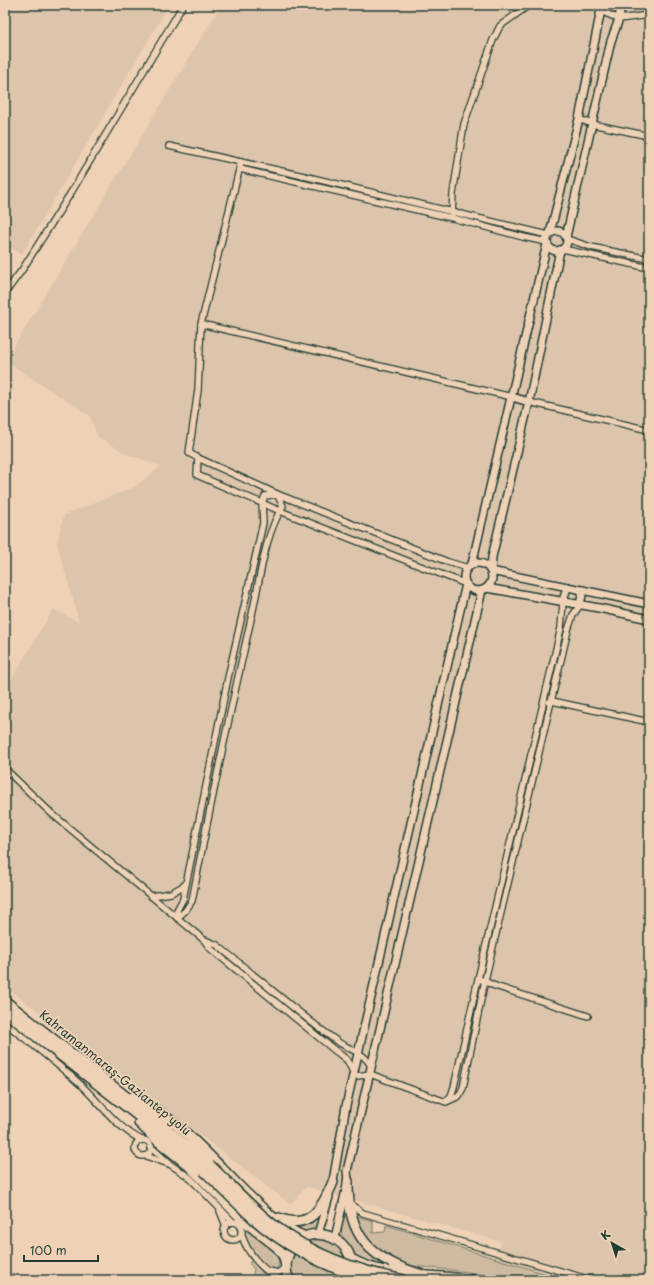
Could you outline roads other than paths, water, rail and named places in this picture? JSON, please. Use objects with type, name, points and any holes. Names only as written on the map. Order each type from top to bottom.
[{"type":"highway","name":"Kahramanmaraş-Gaziantep yolu","points":[[5,1001],[120,1091],[207,1168]]},
{"type":"highway","name":"Kahramanmaraş-Gaziantep yolu","points":[[5,1012],[207,1168]]},
{"type":"highway","points":[[120,1091],[156,1109],[270,1215],[293,1232],[306,1237]]},
{"type":"highway","points":[[124,1105],[143,1128],[188,1166],[230,1209],[277,1247],[284,1257],[289,1280]]},
{"type":"highway","points":[[207,1168],[255,1220],[270,1232],[304,1254],[324,1264],[368,1280]]},
{"type":"highway","points":[[207,1168],[275,1226],[308,1248],[350,1266],[380,1276],[404,1280]]},
{"type":"highway","points":[[348,1181],[347,1203],[351,1217],[359,1234],[373,1251],[396,1266],[423,1275]]},
{"type":"highway","points":[[270,1215],[290,1222],[301,1222],[310,1218],[318,1212],[325,1203],[333,1182]]},
{"type":"highway","points":[[286,1267],[291,1249],[306,1237],[318,1234],[335,1238],[347,1251],[351,1259],[352,1268],[348,1280]]},
{"type":"highway","points":[[351,1259],[361,1265],[393,1273],[473,1280]]},
{"type":"street","points":[[5,293],[22,270],[72,191],[183,5]]},
{"type":"street","points":[[452,215],[453,194],[464,124],[493,40],[500,26],[529,5]]},
{"type":"street","points":[[593,5],[602,8],[619,19],[645,14],[649,15]]},
{"type":"street","points":[[335,1238],[348,1181],[347,1171],[484,589],[492,580],[492,558],[529,402],[561,250],[566,245],[611,41],[619,19],[621,5]]},
{"type":"street","points":[[318,1234],[333,1182],[358,1054],[466,584],[465,573],[470,566],[512,397],[548,238],[580,119],[602,8]]},
{"type":"street","points":[[580,119],[592,124],[649,136]]},
{"type":"street","points":[[169,146],[241,162],[548,238],[559,230],[567,238],[592,247],[649,259]]},
{"type":"street","points":[[241,162],[201,324],[198,390],[189,453],[277,494],[448,562],[470,566],[482,563],[491,570],[649,604]]},
{"type":"street","points":[[240,169],[452,215]]},
{"type":"street","points":[[548,238],[551,249],[649,268]]},
{"type":"street","points":[[201,324],[649,430]]},
{"type":"street","points":[[198,458],[197,475],[280,511],[466,584],[475,590],[484,589],[563,601],[649,619]]},
{"type":"street","points":[[177,918],[176,910],[183,899],[229,673],[264,523],[262,503],[265,496],[277,494]]},
{"type":"street","points":[[177,918],[185,911],[192,900],[238,675],[268,542],[275,519],[283,506],[277,494]]},
{"type":"street","points":[[446,1102],[451,1096],[454,1087],[561,628],[563,601],[567,587]]},
{"type":"street","points":[[5,768],[51,813],[204,940],[211,949],[346,1060],[354,1074],[358,1076],[370,1071],[446,1102],[458,1096],[463,1088],[485,980],[568,630],[573,616],[580,605],[583,590]]},
{"type":"street","points":[[543,705],[552,701],[649,722]]},
{"type":"street","points":[[529,763],[536,765]]},
{"type":"street","points":[[510,844],[518,846]]},
{"type":"street","points":[[150,896],[171,894],[185,885]]},
{"type":"street","points":[[204,940],[217,945],[338,1042],[369,1061],[370,1071]]},
{"type":"street","points":[[478,979],[485,980],[496,986],[588,1016]]},
{"type":"street","points":[[295,1017],[299,1011]]},
{"type":"street","points":[[5,1023],[54,1061],[81,1085],[130,1134],[149,1142],[151,1147],[171,1165],[189,1178],[233,1222],[240,1227],[249,1251],[264,1270],[280,1280]]},
{"type":"street","points":[[130,1134],[134,1148],[139,1156],[146,1156],[171,1165]]},
{"type":"street","points":[[134,1148],[138,1142],[142,1140]]},
{"type":"street","points":[[146,1156],[151,1151],[151,1147]]},
{"type":"street","points":[[347,1203],[363,1213],[591,1280]]},
{"type":"street","points":[[219,1208],[226,1226],[225,1234],[228,1238],[233,1239],[249,1251]]},
{"type":"street","points":[[226,1226],[233,1222]]},
{"type":"street","points":[[233,1239],[239,1237],[241,1232]]},
{"type":"street","points":[[264,1270],[278,1273],[286,1267]]}]
